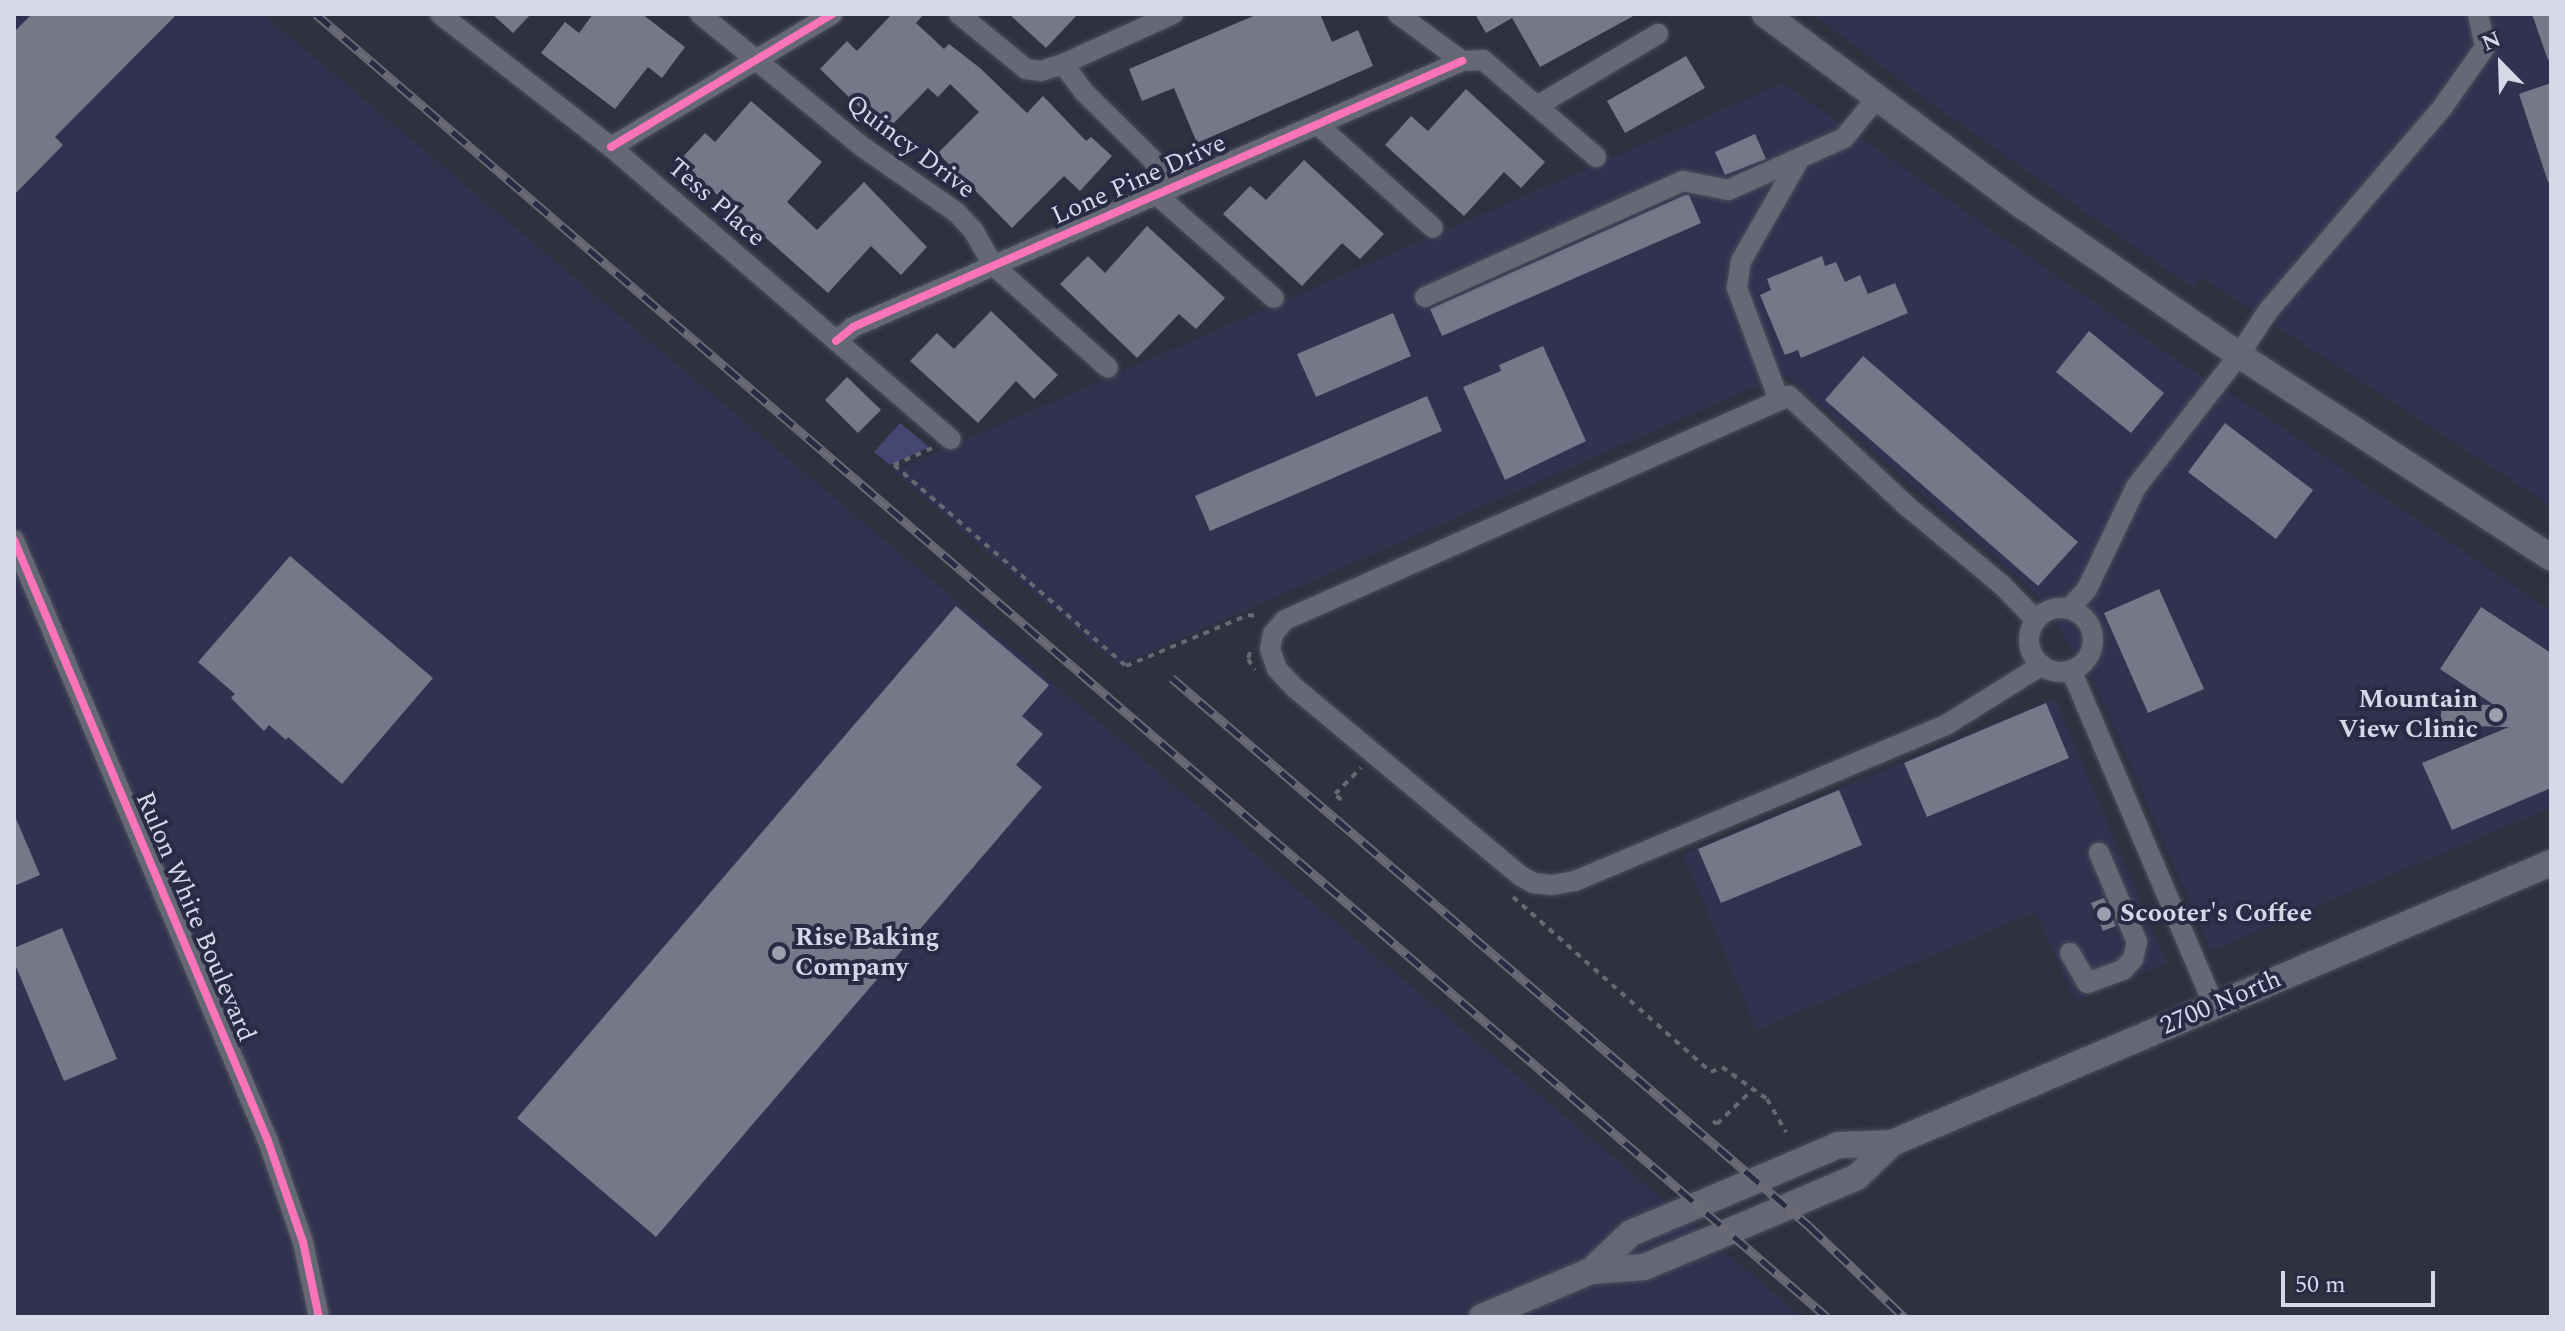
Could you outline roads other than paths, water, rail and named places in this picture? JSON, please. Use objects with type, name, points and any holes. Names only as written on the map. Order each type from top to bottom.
[{"type":"main road","points":[[1765,14],[2023,206],[2239,355],[2551,558]]},
{"type":"main road","name":"2700 North","points":[[1591,1271],[1631,1233],[1839,1145],[1892,1143],[2551,863]]},
{"type":"main road","name":"2700 North","points":[[1482,1317],[1591,1271],[1644,1267],[1728,1232],[1857,1177],[1892,1143]]},
{"type":"street","name":"Tess Place","points":[[440,14],[611,147],[951,439]]},
{"type":"street","name":"Quincy Drive","points":[[700,14],[864,148],[956,212],[973,230],[993,265],[1108,368]]},
{"type":"street","points":[[611,147],[832,14]]},
{"type":"street","points":[[959,14],[1026,69],[1041,71],[1173,14]]},
{"type":"street","points":[[1398,14],[1462,61],[1483,60],[1596,157]]},
{"type":"street","points":[[2069,609],[2087,589],[2136,487],[2239,355],[2268,311],[2459,84],[2485,47],[2478,14]]},
{"type":"street","points":[[1537,106],[1658,34]]},
{"type":"street","name":"Lone Pine Drive","points":[[836,341],[853,327],[1462,61]]},
{"type":"street","points":[[1063,64],[1084,92],[1151,158],[1164,190],[1274,298]]},
{"type":"street","points":[[1425,297],[1683,181],[1728,190],[1844,138],[1876,99]]},
{"type":"street","points":[[1318,125],[1433,228]]},
{"type":"street","points":[[1779,400],[1737,288],[1741,261],[1800,158]]},
{"type":"street","points":[[2036,620],[2002,585],[1908,507],[1789,396],[1285,620],[1271,641],[1277,669],[1295,688],[1521,876],[1533,883],[1552,885],[1575,881],[1946,725],[2042,665]]},
{"type":"street","name":"Rulon White Boulevard","points":[[14,540],[268,1141],[303,1242],[319,1317]]},
{"type":"street","points":[[2069,609],[2080,613],[2093,633],[2089,655],[2071,670],[2051,670],[2042,665],[2030,644],[2036,620],[2045,612],[2069,609]]},
{"type":"street","points":[[2071,670],[2214,1006]]},
{"type":"street","points":[[2070,953],[2087,983],[2123,970],[2133,959],[2137,942],[2099,853]]},
{"type":"railway","points":[[316,14],[1827,1317]]},
{"type":"railway","points":[[1172,678],[1809,1226],[1904,1317]]},
{"type":"place","name":"Mountain View Clinic","points":[[2496,715]]},
{"type":"place","name":"Scooter's Coffee","points":[[2104,914]]},
{"type":"place","name":"Rise Baking Company","points":[[779,953]]}]
